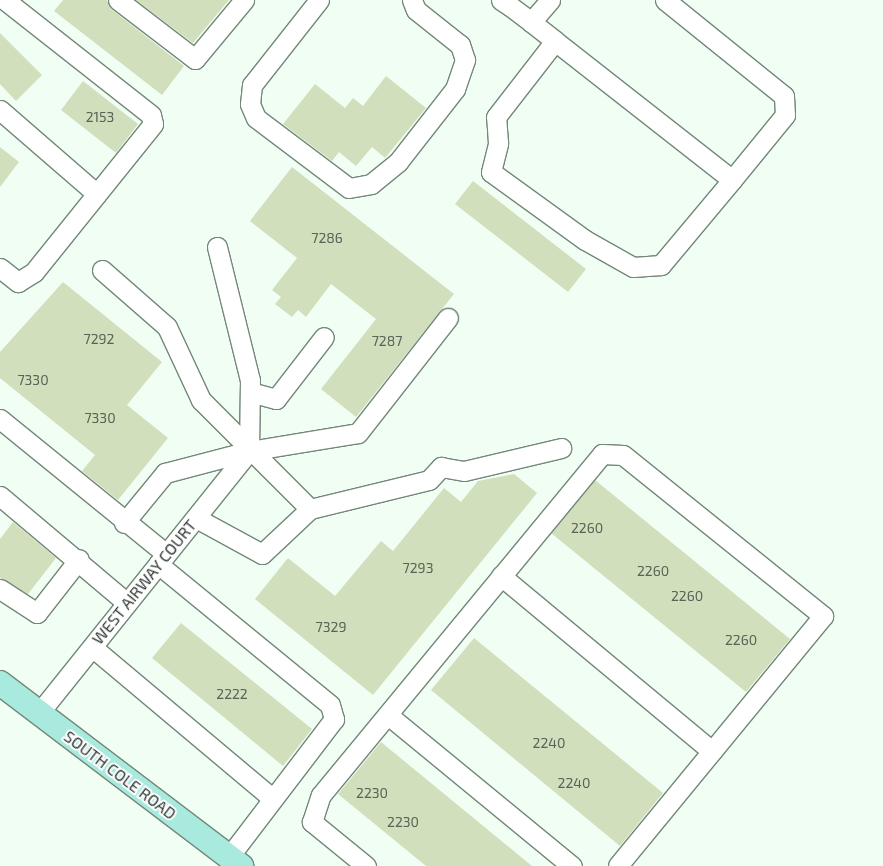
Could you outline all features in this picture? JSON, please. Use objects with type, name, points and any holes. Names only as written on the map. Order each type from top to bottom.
[{"type":"main road","name":"SOUTH COLE ROAD","points":[[0,683],[235,862]]},
{"type":"street","points":[[0,268],[18,282],[34,272],[153,124],[151,115],[5,0]]},
{"type":"street","points":[[118,0],[195,59],[244,0]]},
{"type":"street","points":[[319,0],[252,85],[250,104],[256,118],[349,188],[371,184],[398,162],[455,89],[465,60],[460,45],[416,10],[412,0]]},
{"type":"street","points":[[501,0],[732,180]]},
{"type":"street","points":[[531,22],[550,0]]},
{"type":"street","points":[[555,41],[496,117],[498,143],[491,172],[585,240],[633,267],[661,265],[785,115],[784,96],[665,0]]},
{"type":"street","points":[[0,110],[97,194]]},
{"type":"street","points":[[217,247],[250,392],[249,451]]},
{"type":"street","points":[[102,270],[167,327],[201,400],[249,451],[310,509]]},
{"type":"street","points":[[124,523],[165,473],[249,451],[358,433],[448,318]]},
{"type":"street","points":[[250,392],[276,399],[324,337]]},
{"type":"street","points":[[0,419],[124,523],[162,559],[330,705],[334,719],[273,799],[235,862]]},
{"type":"street","points":[[196,518],[262,554],[310,509],[429,480],[441,468],[464,472],[561,448]]},
{"type":"street","name":"WEST AIRWAY COURT","points":[[39,713],[249,451]]},
{"type":"street","points":[[366,866],[312,822],[321,795],[602,454],[623,454],[823,616],[618,866]]},
{"type":"street","points":[[0,496],[79,559],[127,603]]},
{"type":"street","points":[[0,590],[37,613],[79,559]]},
{"type":"street","points":[[501,576],[712,750]]},
{"type":"street","points":[[92,647],[273,799]]},
{"type":"street","points":[[388,715],[572,866]]},
{"type":"building","points":[[63,0],[107,0],[111,9],[184,66],[162,95],[54,11]]},
{"type":"building","points":[[136,0],[229,0],[193,43]]},
{"type":"building","points":[[0,33],[42,75],[16,101],[0,84]]},
{"type":"building","points":[[386,76],[426,108],[385,158],[372,147],[356,166],[339,152],[332,161],[283,124],[315,84],[345,108],[353,98],[363,106]]},
{"type":"building","points":[[83,81],[138,124],[116,153],[61,110]]},
{"type":"building","points":[[0,147],[19,162],[0,187]]},
{"type":"building","points":[[292,167],[454,294],[356,417],[321,389],[376,319],[331,284],[306,317],[298,310],[292,317],[275,304],[281,297],[272,290],[297,258],[250,221]]},
{"type":"building","points":[[473,181],[586,269],[568,292],[455,204]]},
{"type":"building","points":[[63,282],[162,362],[127,405],[168,438],[118,500],[82,471],[95,455],[0,378],[0,352]]},
{"type":"building","points":[[514,474],[537,493],[373,695],[255,599],[288,558],[335,596],[381,541],[393,551],[444,488],[461,502],[478,481]]},
{"type":"building","points":[[595,480],[790,639],[746,692],[551,533]]},
{"type":"building","points":[[13,522],[56,558],[28,594],[0,578],[0,539]]},
{"type":"building","points":[[181,623],[312,729],[283,766],[152,658]]},
{"type":"building","points":[[474,638],[663,793],[620,846],[431,690]]},
{"type":"building","points":[[381,742],[532,866],[426,866],[338,794]]}]
